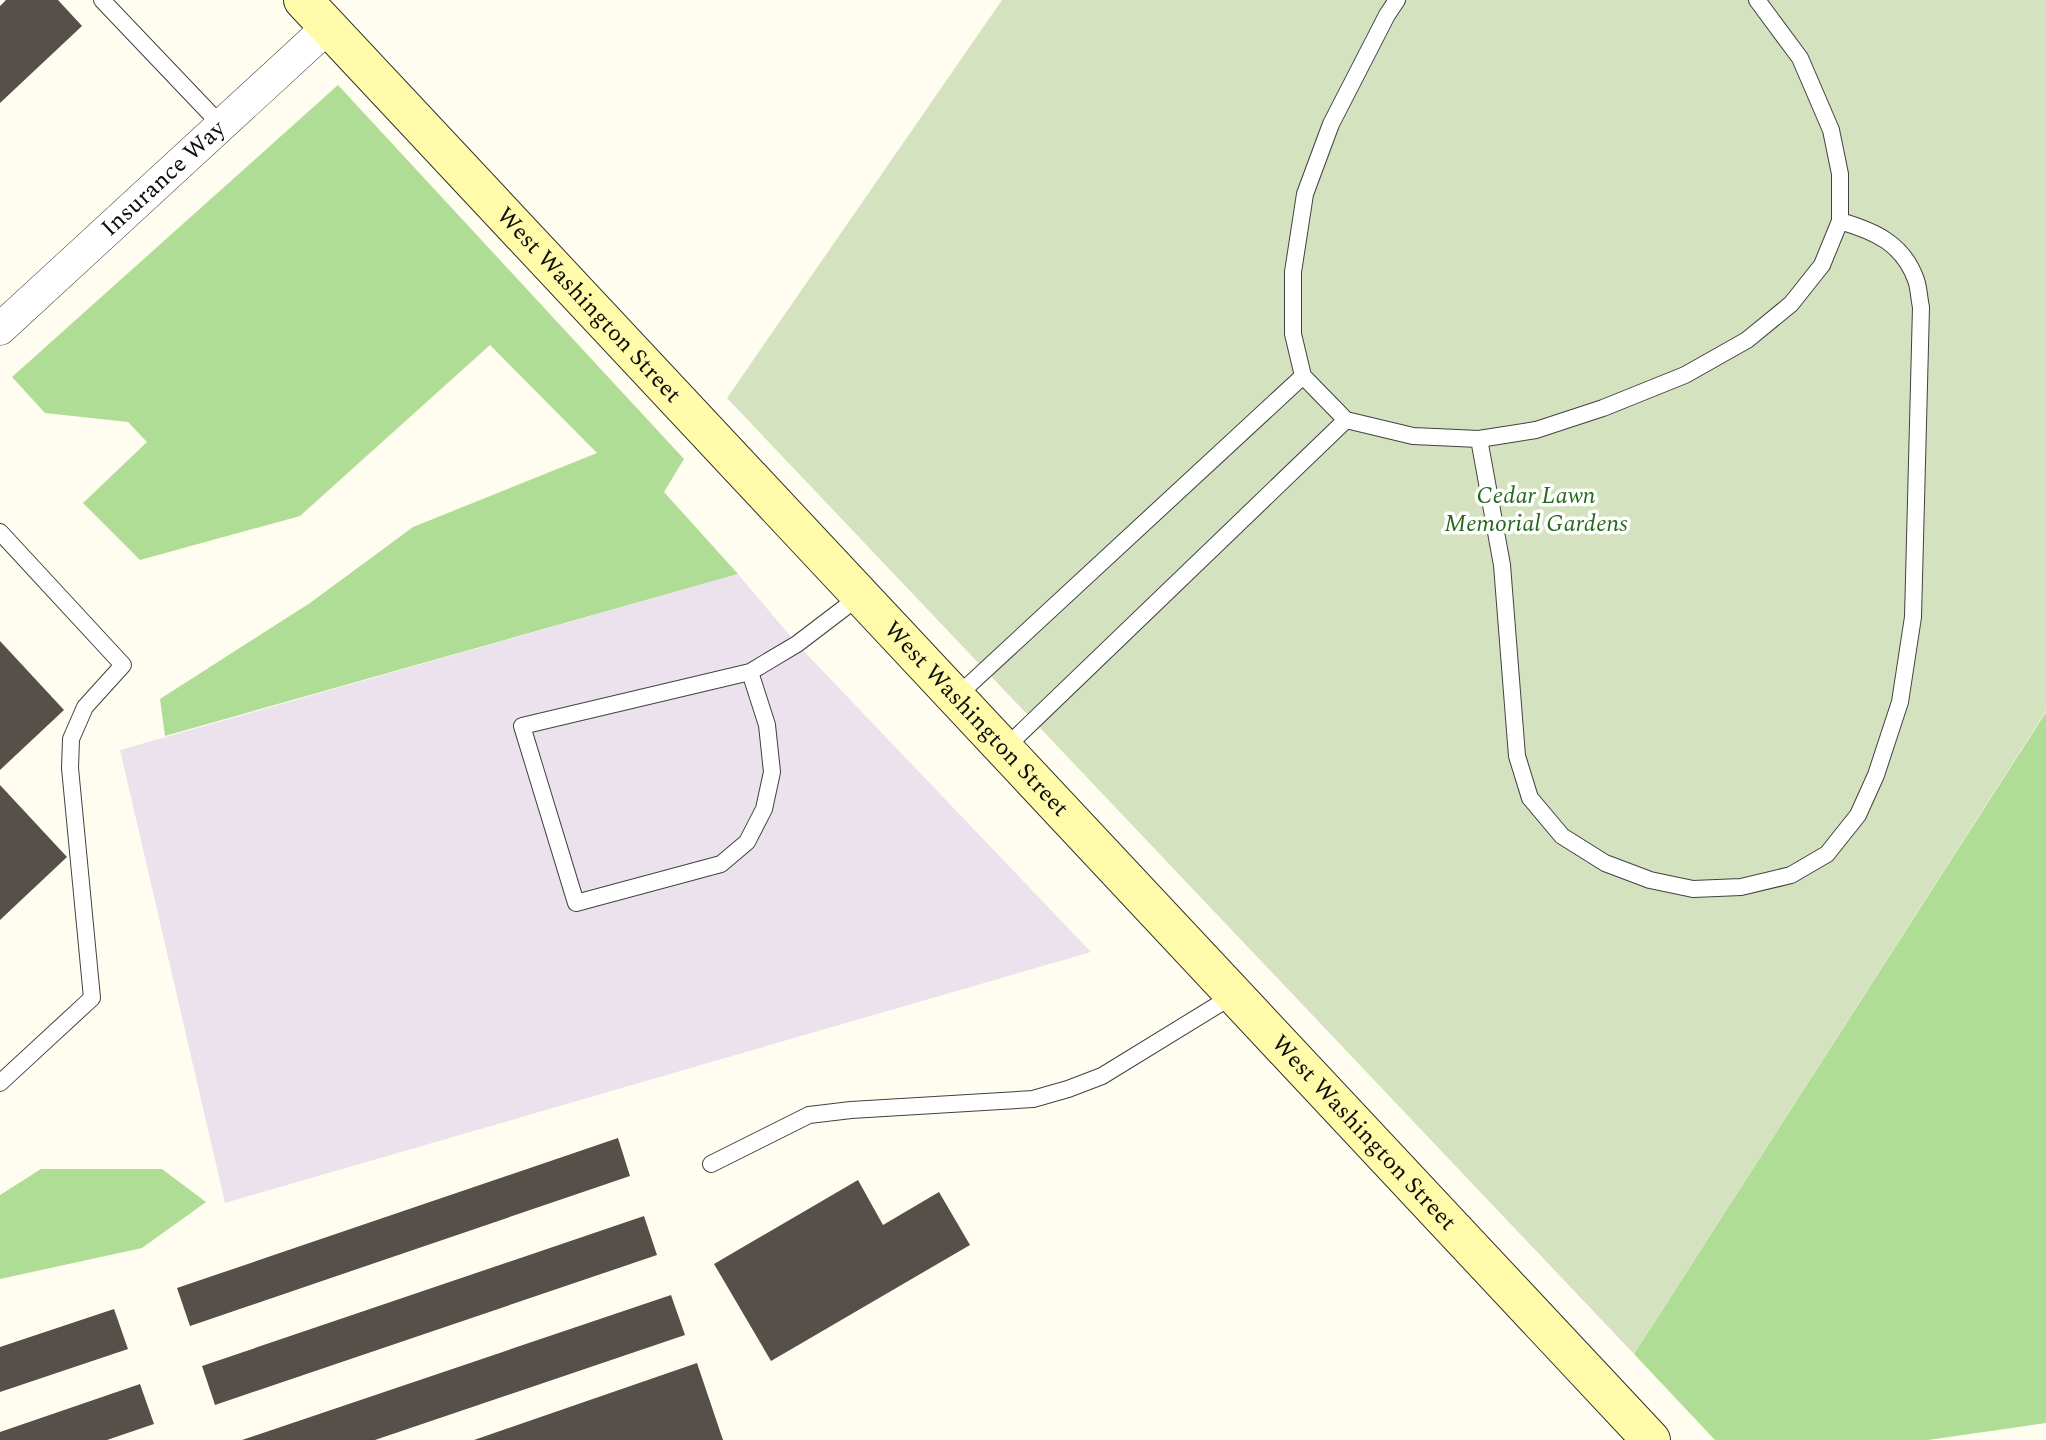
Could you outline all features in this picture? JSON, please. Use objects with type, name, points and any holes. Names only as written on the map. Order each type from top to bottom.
[{"type":"main road","name":"West Washington Street","points":[[315,13],[1651,1440]]},
{"type":"street","name":"Insurance Way","points":[[0,329],[221,125],[315,13]]},
{"type":"lane","points":[[102,0],[221,125]]},
{"type":"lane","points":[[1397,0],[1331,124],[1304,194],[1293,272],[1293,334],[1303,376],[1346,420],[1413,436],[1479,439],[1535,430],[1603,408],[1685,375],[1747,340],[1791,304],[1822,265],[1840,221],[1840,174],[1831,130],[1800,58],[1757,0]]},
{"type":"lane","points":[[1479,439],[1502,565],[1517,756],[1530,798],[1538,808],[1562,836],[1605,863],[1650,880],[1693,888],[1741,887],[1791,875],[1828,854],[1858,815],[1876,775],[1900,702],[1913,617],[1921,307],[1916,280],[1902,257],[1885,238],[1840,221]]},
{"type":"lane","points":[[956,697],[1303,376]]},
{"type":"lane","points":[[1004,749],[1346,420]]},
{"type":"lane","points":[[0,532],[123,665],[85,707],[71,739],[70,768],[92,998],[0,1083]]},
{"type":"lane","points":[[750,672],[767,725],[772,772],[764,809],[747,842],[721,864],[576,903],[522,726],[750,672],[797,644],[860,596]]},
{"type":"lane","points":[[711,1164],[809,1115],[1033,1098],[1068,1088],[1102,1076],[1234,995]]},
{"type":"shaded area","points":[[738,574],[797,644],[1091,952],[225,1203],[120,750]]},
{"type":"green space","name":"Cedar Lawn Memorial Gardens","points":[[1002,0],[2046,0],[2046,711],[1634,1354],[727,398]]},
{"type":"green space","points":[[338,85],[684,459],[664,492],[738,574],[165,736],[160,699],[310,603],[413,527],[597,453],[490,345],[300,516],[140,560],[83,503],[147,442],[128,422],[45,413],[12,377]]},
{"type":"green space","points":[[2046,712],[2046,1423],[1928,1440],[1715,1440],[1634,1354]]},
{"type":"green space","points":[[41,1169],[162,1169],[206,1202],[142,1248],[0,1279],[0,1195]]},
{"type":"building","points":[[6,0],[58,0],[82,26],[0,103],[0,6]]},
{"type":"building","points":[[0,641],[64,710],[0,770]]},
{"type":"building","points":[[0,785],[67,857],[0,920]]},
{"type":"building","points":[[618,1138],[630,1176],[190,1326],[177,1288]]},
{"type":"building","points":[[858,1180],[883,1225],[939,1192],[970,1245],[771,1361],[714,1264]]},
{"type":"building","points":[[644,1216],[657,1255],[215,1405],[202,1366]]},
{"type":"building","points":[[671,1295],[685,1335],[375,1440],[242,1440]]},
{"type":"building","points":[[114,1309],[128,1349],[0,1392],[0,1347]]},
{"type":"building","points":[[697,1363],[723,1440],[474,1440]]},
{"type":"building","points":[[140,1384],[154,1424],[107,1440],[0,1440],[0,1432]]}]
